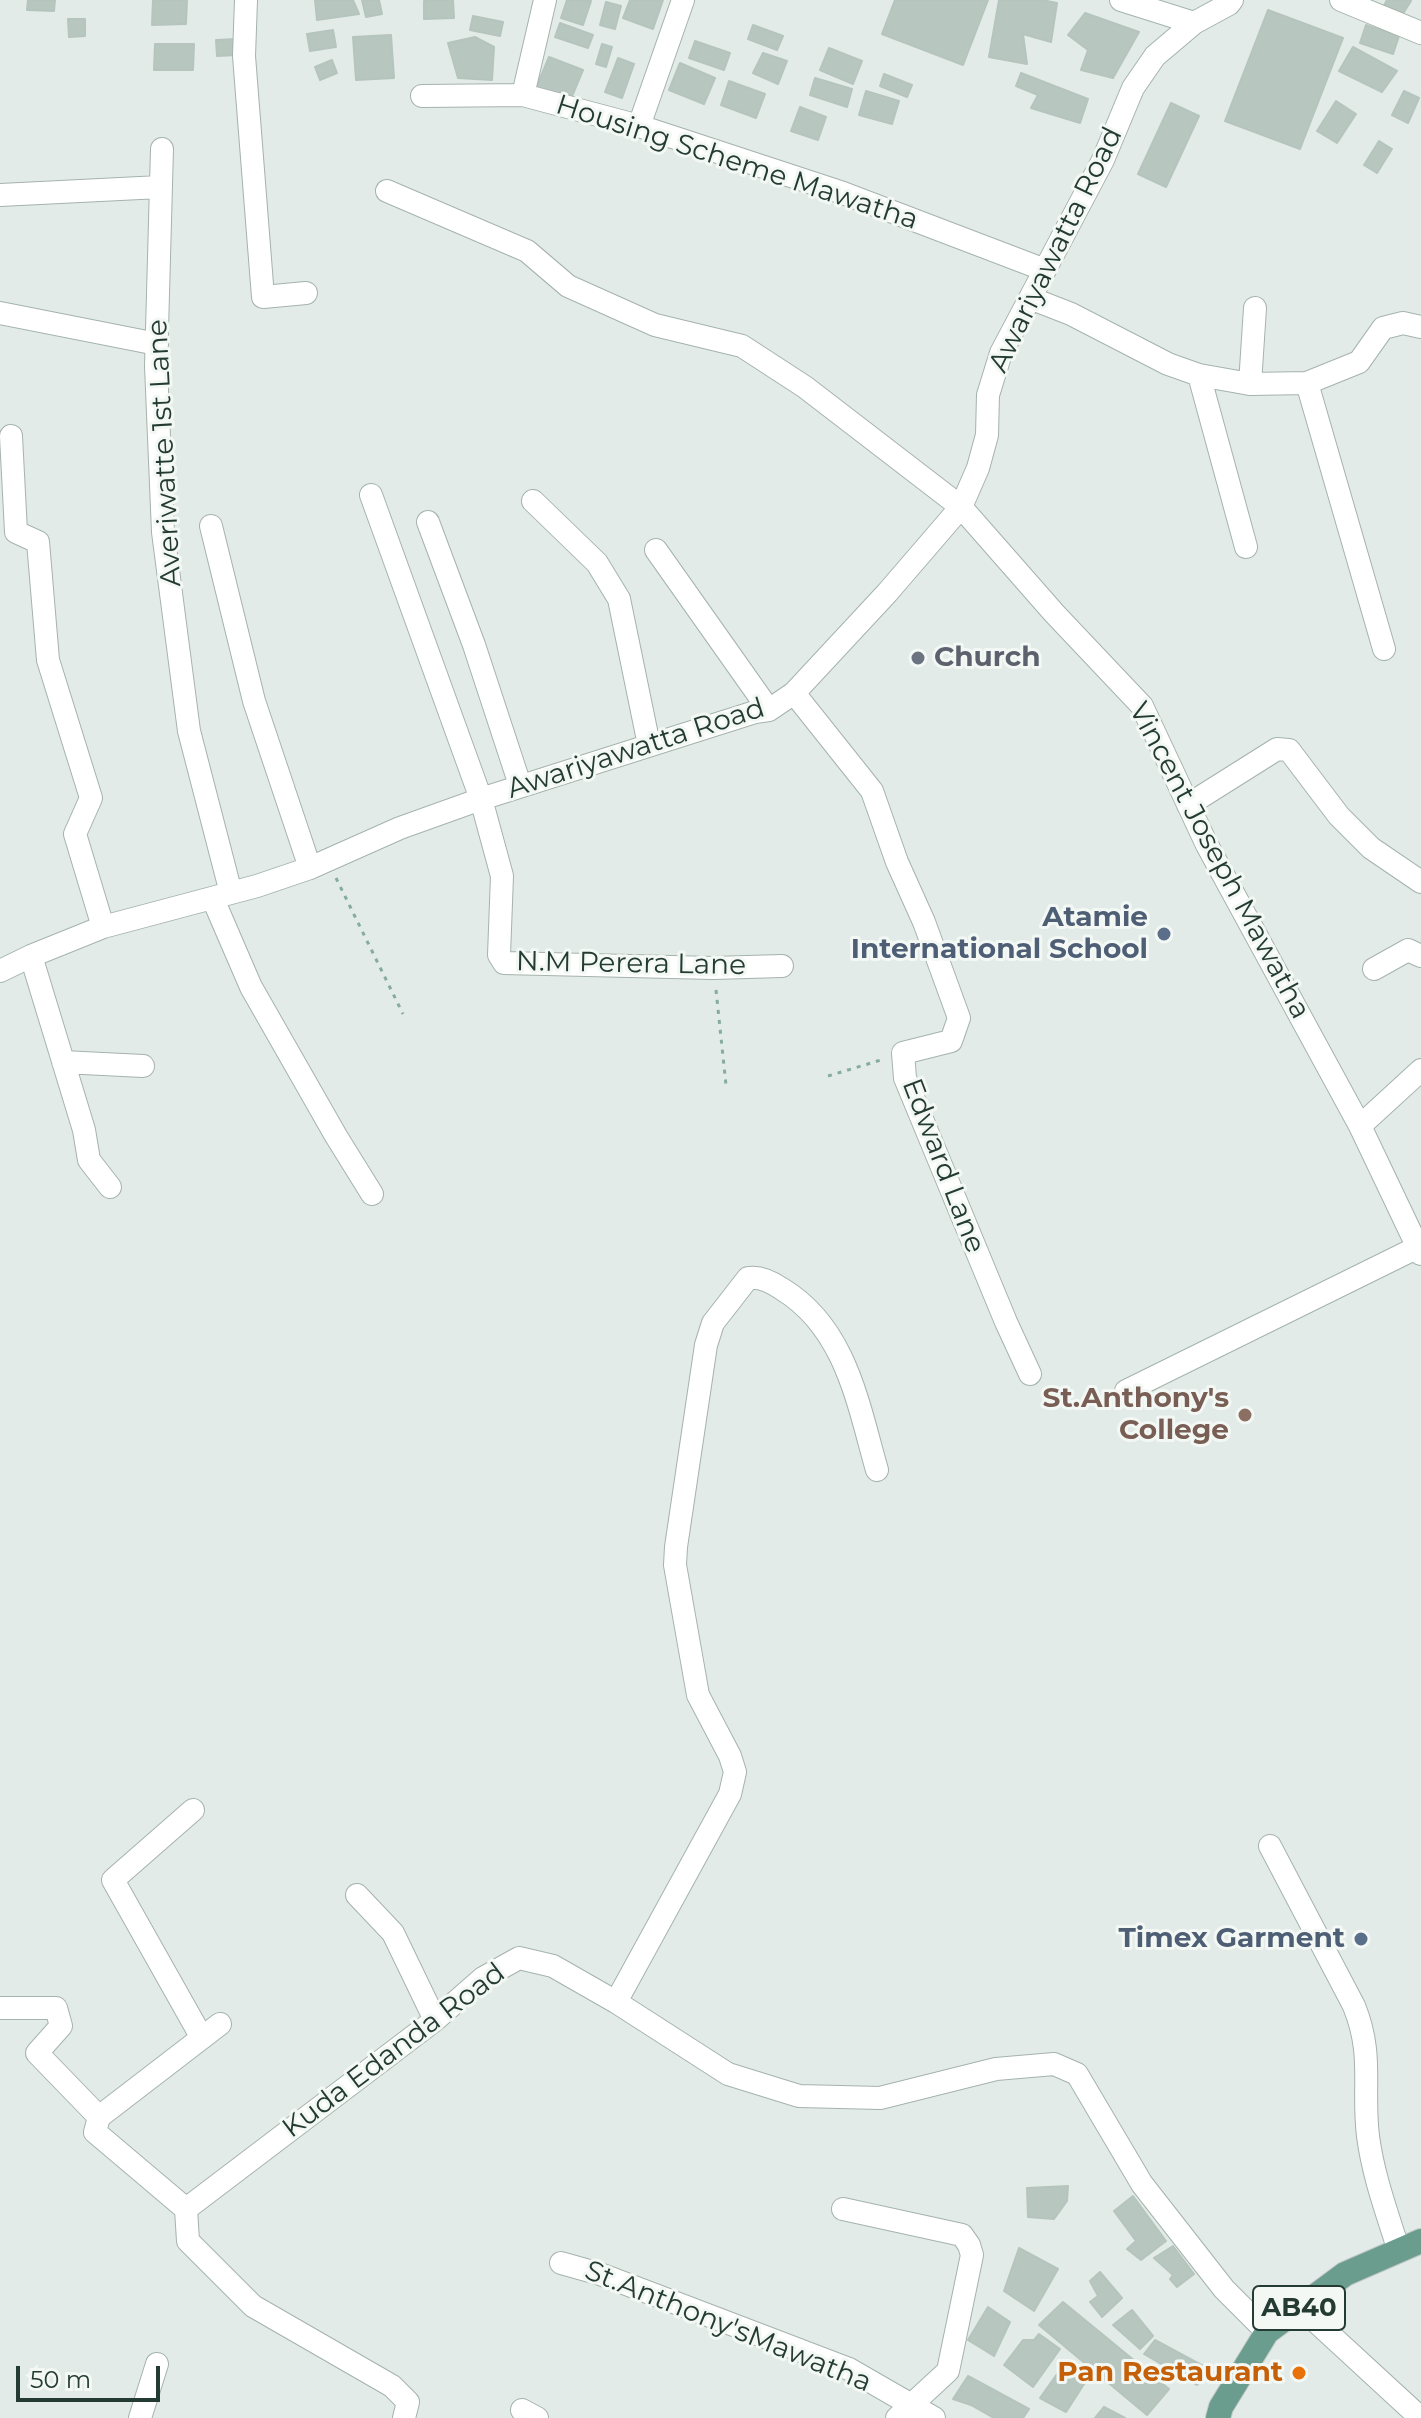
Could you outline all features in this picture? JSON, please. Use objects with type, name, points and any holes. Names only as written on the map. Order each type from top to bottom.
[{"type":"main road","name":"AB40","points":[[1218,2418],[1221,2407],[1267,2332],[1345,2274],[1410,2246]]},
{"type":"street","points":[[246,0],[244,56],[263,297],[306,293]]},
{"type":"street","points":[[523,95],[545,0]]},
{"type":"street","points":[[639,126],[683,0]]},
{"type":"street","points":[[1121,0],[1194,23]]},
{"type":"street","name":"Awariyawatta Road","points":[[0,971],[103,927],[222,896],[318,864],[400,828],[520,785],[769,710],[794,693],[961,507],[978,468],[987,435],[988,395],[1001,353],[1103,160],[1133,88],[1155,56],[1194,23],[1232,0]]},
{"type":"street","points":[[1341,0],[1421,33]]},
{"type":"street","name":"Housing Scheme Mawatha","points":[[422,96],[523,95],[639,126],[843,193],[1045,270]]},
{"type":"street","name":"Averiwatte 1st Lane","points":[[162,149],[157,344],[163,532],[189,731],[222,896],[251,987],[372,1194]]},
{"type":"street","points":[[0,195],[160,187]]},
{"type":"street","name":"Vincent Joseph Mawatha","points":[[387,191],[527,251],[568,286],[655,325],[742,346],[805,387],[961,507],[1054,613],[1142,706],[1207,845],[1360,1126],[1419,1250]]},
{"type":"street","points":[[1030,298],[1071,314],[1168,364],[1199,375],[1250,384],[1307,383],[1359,362],[1383,328],[1403,323],[1421,327]]},
{"type":"street","points":[[1250,384],[1255,308]]},
{"type":"street","points":[[0,313],[157,344]]},
{"type":"street","points":[[1199,375],[1246,547]]},
{"type":"street","points":[[1307,383],[1384,649]]},
{"type":"street","points":[[11,436],[16,532],[38,542],[48,660],[91,798],[75,834],[103,927]]},
{"type":"street","points":[[371,495],[481,799]]},
{"type":"street","points":[[533,501],[597,563],[619,599],[649,745]]},
{"type":"street","points":[[428,522],[474,645],[520,785]]},
{"type":"street","points":[[211,526],[254,701],[318,864]]},
{"type":"street","points":[[656,550],[769,710]]},
{"type":"street","name":"Edward Lane","points":[[794,693],[872,791],[959,1018],[951,1041],[903,1053],[905,1078],[1030,1374]]},
{"type":"street","points":[[1188,805],[1277,749],[1289,750],[1350,827],[1371,848],[1417,872]]},
{"type":"street","name":"N.M Perera Lane","points":[[481,799],[502,876],[499,955],[504,963],[713,968],[782,966]]},
{"type":"street","points":[[1374,969],[1408,950],[1421,956]]},
{"type":"street","points":[[31,956],[84,1130],[89,1160],[110,1187]]},
{"type":"street","points":[[63,1062],[143,1066]]},
{"type":"street","points":[[1360,1126],[1421,1070]]},
{"type":"street","points":[[1126,1391],[1419,1250]]},
{"type":"street","points":[[616,2002],[730,1794],[735,1772],[730,1756],[698,1695],[675,1565],[706,1345],[713,1323],[748,1278],[760,1278],[792,1295],[833,1338],[850,1377],[877,1470]]},
{"type":"street","points":[[193,1810],[113,1880],[202,2038]]},
{"type":"street","points":[[1270,1846],[1363,2027],[1368,2061],[1367,2131],[1373,2165],[1410,2246]]},
{"type":"street","points":[[357,1895],[393,1933],[435,2020]]},
{"type":"street","name":"Kuda Edanda Road","points":[[186,2209],[435,2020],[483,1978],[519,1958],[553,1966],[616,2002],[728,2074],[799,2096],[880,2098],[996,2069],[1054,2064],[1077,2074],[1142,2184],[1224,2289],[1267,2332]]},
{"type":"street","points":[[0,2008],[56,2008],[61,2026],[37,2053],[99,2117]]},
{"type":"street","points":[[220,2024],[99,2117],[95,2132],[186,2209],[188,2241],[253,2306],[392,2386],[408,2402],[404,2418]]},
{"type":"street","points":[[843,2209],[962,2235],[969,2245],[972,2255],[948,2371],[905,2412]]},
{"type":"street","name":"St.Anthony'sMawatha","points":[[561,2263],[600,2274],[849,2369],[905,2412],[934,2418]]},
{"type":"street","points":[[1300,2307],[1413,2411]]},
{"type":"street","points":[[140,2418],[157,2364]]},
{"type":"path","points":[[318,864],[403,1014]]},
{"type":"path","points":[[713,968],[726,1085]]},
{"type":"path","points":[[828,1076],[903,1053]]},
{"type":"building","points":[[28,0],[55,0],[54,11],[27,10]]},
{"type":"building","points":[[153,0],[187,0],[186,24],[152,25]]},
{"type":"building","points":[[315,0],[353,0],[359,14],[317,20]]},
{"type":"building","points":[[362,0],[379,0],[382,14],[366,17]]},
{"type":"building","points":[[453,0],[454,18],[424,19],[424,1]]},
{"type":"building","points":[[567,0],[591,1],[583,25],[561,18]]},
{"type":"building","points":[[630,0],[663,0],[653,29],[623,18]]},
{"type":"building","points":[[895,0],[988,0],[963,65],[882,34]]},
{"type":"building","points":[[999,0],[1057,3],[1051,42],[1023,34],[1027,64],[989,57]]},
{"type":"building","points":[[1387,0],[1411,1],[1399,20],[1382,9]]},
{"type":"building","points":[[606,2],[621,6],[615,29],[600,25]]},
{"type":"building","points":[[1268,10],[1343,38],[1300,149],[1225,121]]},
{"type":"building","points":[[1085,13],[1139,32],[1113,78],[1081,70],[1088,50],[1068,35]]},
{"type":"building","points":[[473,16],[503,22],[500,36],[470,30]]},
{"type":"building","points":[[68,19],[85,19],[85,36],[69,37]]},
{"type":"building","points":[[560,23],[593,35],[588,48],[555,37]]},
{"type":"building","points":[[753,25],[783,36],[777,50],[748,39]]},
{"type":"building","points":[[1366,25],[1399,36],[1393,54],[1360,43]]},
{"type":"building","points":[[333,30],[336,47],[310,51],[307,34]]},
{"type":"building","points":[[391,35],[394,78],[356,80],[353,37]]},
{"type":"building","points":[[475,37],[494,47],[492,80],[458,78],[448,43]]},
{"type":"building","points":[[237,39],[237,55],[217,56],[216,40]]},
{"type":"building","points":[[695,41],[730,53],[724,70],[689,58]]},
{"type":"building","points":[[155,44],[194,44],[193,70],[154,70]]},
{"type":"building","points":[[602,44],[612,47],[606,67],[596,64]]},
{"type":"building","points":[[1353,47],[1397,71],[1382,92],[1339,71]]},
{"type":"building","points":[[829,48],[862,61],[853,84],[820,70]]},
{"type":"building","points":[[763,53],[787,61],[778,84],[753,73]]},
{"type":"building","points":[[549,57],[583,70],[570,101],[536,88]]},
{"type":"building","points":[[618,58],[634,64],[622,98],[605,92]]},
{"type":"building","points":[[332,60],[337,73],[320,80],[315,67]]},
{"type":"building","points":[[680,63],[715,78],[704,104],[669,90]]},
{"type":"building","points":[[1021,73],[1088,99],[1080,123],[1031,108],[1038,95],[1016,86]]},
{"type":"building","points":[[884,74],[912,85],[907,97],[880,86]]},
{"type":"building","points":[[815,78],[852,89],[847,107],[810,95]]},
{"type":"building","points":[[729,81],[765,94],[756,118],[721,105]]},
{"type":"building","points":[[866,91],[899,101],[892,124],[859,115]]},
{"type":"building","points":[[1404,91],[1419,98],[1408,123],[1392,115]]},
{"type":"building","points":[[1336,101],[1356,114],[1337,143],[1317,131]]},
{"type":"building","points":[[1171,103],[1199,116],[1166,187],[1138,174]]},
{"type":"building","points":[[800,107],[826,117],[818,140],[791,131]]},
{"type":"building","points":[[1379,141],[1392,149],[1377,173],[1364,165]]},
{"type":"building","points":[[1068,2186],[1067,2201],[1054,2219],[1028,2217],[1027,2188]]},
{"type":"building","points":[[1133,2196],[1166,2241],[1141,2260],[1127,2249],[1136,2241],[1114,2211]]},
{"type":"building","points":[[1173,2246],[1194,2274],[1177,2287],[1170,2279],[1173,2275],[1154,2258]]},
{"type":"building","points":[[1019,2248],[1058,2269],[1034,2311],[1004,2291]]},
{"type":"building","points":[[1100,2272],[1122,2298],[1102,2317],[1090,2302],[1098,2296],[1090,2281]]},
{"type":"building","points":[[1063,2302],[1169,2389],[1147,2415],[1039,2325]]},
{"type":"building","points":[[988,2307],[1010,2322],[994,2356],[968,2340]]},
{"type":"building","points":[[1132,2310],[1153,2336],[1140,2349],[1113,2325]]},
{"type":"building","points":[[1039,2334],[1060,2349],[1033,2387],[1004,2365],[1023,2340],[1034,2340]]},
{"type":"building","points":[[1155,2340],[1207,2368],[1197,2385],[1144,2354]]},
{"type":"building","points":[[1067,2360],[1086,2381],[1066,2412],[1040,2398]]},
{"type":"building","points":[[968,2376],[1029,2409],[1023,2418],[994,2418],[953,2399]]},
{"type":"building","points":[[1104,2407],[1125,2418],[1095,2418]]},
{"type":"place","name":"Church","points":[[918,658]]},
{"type":"place","name":"Atamie International School","points":[[1164,934]]},
{"type":"place","name":"St.Anthony's College","points":[[1245,1415]]},
{"type":"place","name":"Timex Garment","points":[[1361,1939]]},
{"type":"place","name":"Pan Restaurant","points":[[1299,2373]]}]
